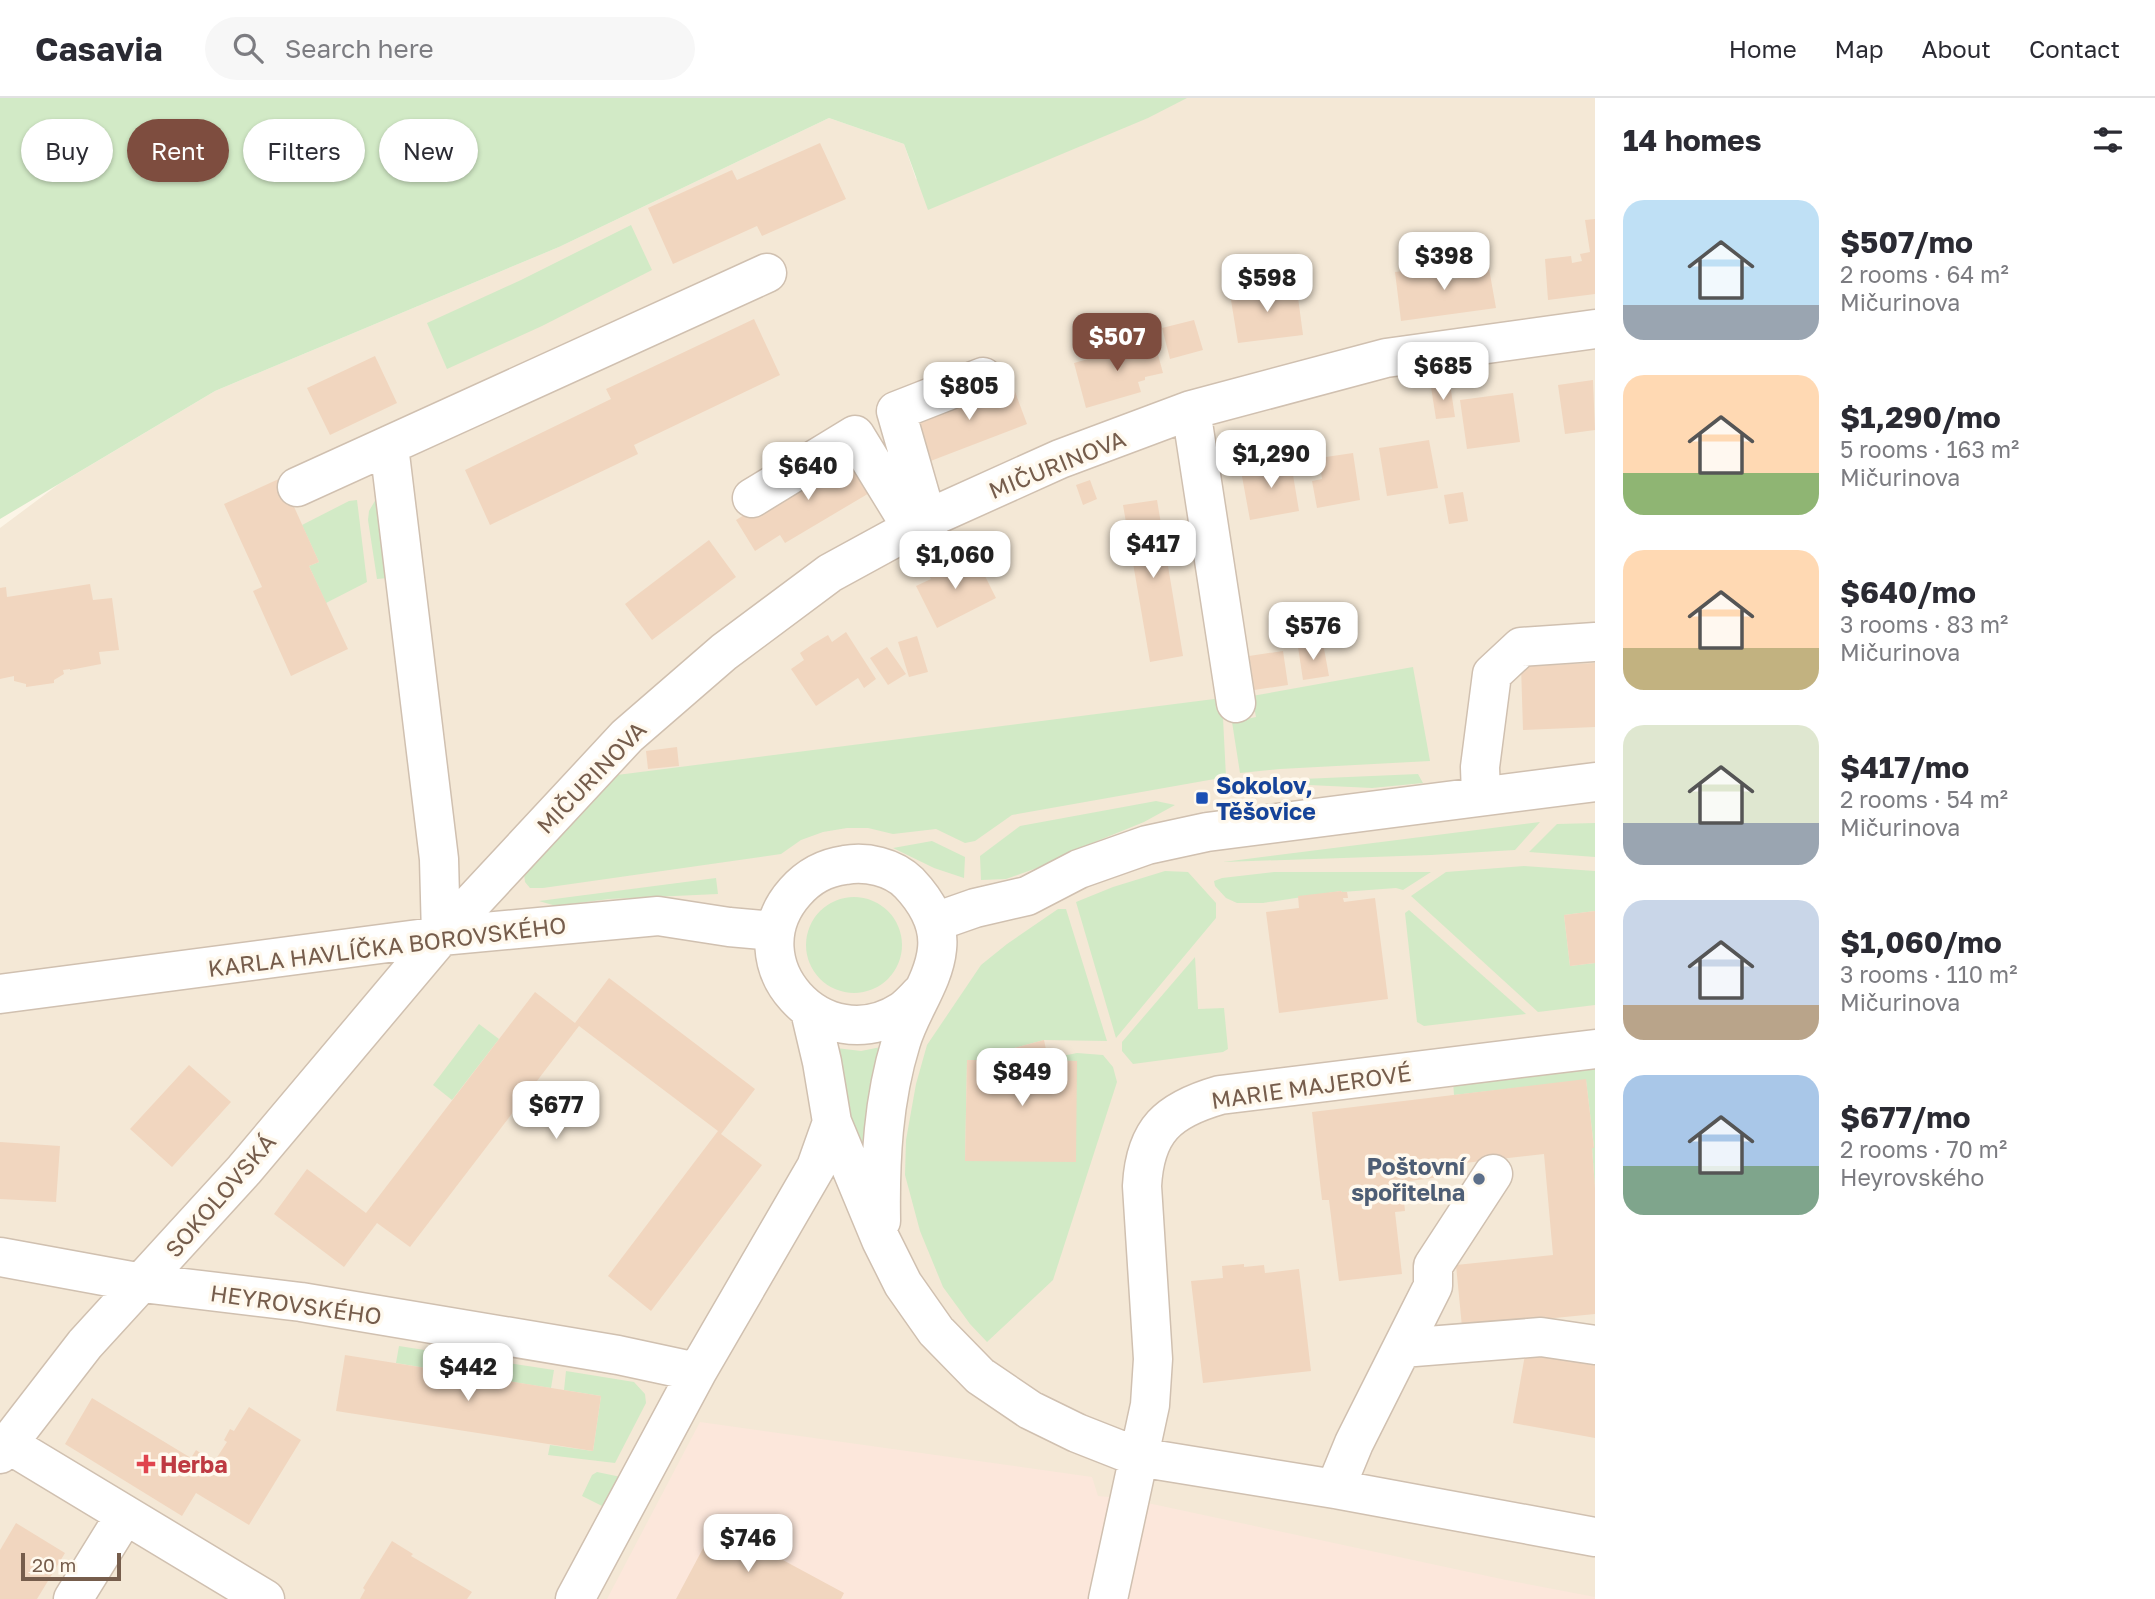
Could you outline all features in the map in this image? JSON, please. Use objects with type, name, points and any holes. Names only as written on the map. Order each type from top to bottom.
[{"type":"street","points":[[297,487],[766,273]]},
{"type":"street","name":"MIČURINOVA","points":[[441,936],[626,736],[724,652],[830,573],[920,524],[1060,459],[1191,410],[1386,358],[1595,329]]},
{"type":"street","points":[[920,524],[896,411],[983,377]]},
{"type":"street","points":[[1191,410],[1237,703]]},
{"type":"street","points":[[752,498],[855,435],[920,524]]},
{"type":"street","points":[[389,446],[439,859],[441,936]]},
{"type":"street","points":[[1481,796],[1480,767],[1492,674],[1521,647],[1595,642]]},
{"type":"street","points":[[935,922],[975,908],[1027,896],[1079,869],[1147,845],[1207,832],[1595,782]]},
{"type":"street","points":[[881,1240],[880,1165],[887,1095],[901,1041],[932,971],[937,947],[935,922],[923,898],[905,879],[881,867],[855,863],[828,868],[805,881],[787,901],[774,931],[775,950],[780,973],[792,995],[810,1012],[832,1022],[856,1026],[881,1021],[903,1010],[921,993]]},
{"type":"street","name":"KARLA HAVLÍČKA BOROVSKÉHO","points":[[0,993],[441,936],[658,915],[729,927],[774,931]]},
{"type":"street","name":"SOKOLOVSKÁ","points":[[4,1449],[85,1344],[244,1170],[441,936]]},
{"type":"street","points":[[810,1012],[832,1122],[881,1240],[903,1284],[936,1331],[980,1376],[1030,1410],[1077,1433],[1138,1457],[1335,1489],[1595,1537]]},
{"type":"street","name":"MARIE MAJEROVÉ","points":[[1108,1599],[1150,1405],[1153,1359],[1142,1185],[1143,1162],[1151,1139],[1172,1116],[1193,1103],[1220,1095],[1595,1049]]},
{"type":"street","points":[[575,1599],[697,1372],[816,1167],[832,1122]]},
{"type":"street","points":[[1335,1489],[1354,1443],[1433,1286],[1433,1266],[1493,1174]]},
{"type":"street","name":"HEYROVSKÉHO","points":[[8,1264],[301,1302],[618,1354],[697,1372]]},
{"type":"street","points":[[1402,1348],[1541,1337],[1595,1345]]},
{"type":"street","points":[[4,1449],[125,1515],[265,1599]]},
{"type":"street","points":[[73,1599],[125,1515]]},
{"type":"shaded area","points":[[1172,98],[1595,98],[1595,1599],[0,1599],[0,528],[59,484],[215,391],[559,247],[829,118],[904,144],[916,179]]},
{"type":"shaded area","points":[[700,1422],[1092,1477],[1098,1496],[1129,1499],[1595,1599],[607,1599]]},
{"type":"green space","points":[[0,98],[1187,98],[1148,118],[928,210],[904,144],[829,118],[559,247],[215,391],[0,519]]},
{"type":"green space","points":[[631,225],[652,270],[542,326],[447,369],[427,323]]},
{"type":"green space","points":[[376,499],[388,578],[377,579],[368,520],[369,511]]},
{"type":"green space","points":[[357,500],[367,582],[326,603],[309,566],[319,562],[302,525],[349,501]]},
{"type":"green space","points":[[1413,667],[1430,761],[1240,773],[1232,722],[1256,717],[1252,696]]},
{"type":"green space","points":[[1222,698],[1226,777],[1012,815],[975,841],[965,843],[936,829],[893,834],[868,828],[847,828],[823,832],[801,840],[781,854],[543,888],[530,888],[525,882],[524,874],[585,800],[593,802],[617,775]]},
{"type":"green space","points":[[1418,774],[1423,783],[1372,788],[1309,785],[1267,791],[1273,784],[1302,779]]},
{"type":"green space","points":[[1156,801],[1175,805],[1144,822],[1037,868],[1006,879],[981,880],[980,856],[1020,826]]},
{"type":"green space","points":[[1540,822],[1515,850],[1223,862]]},
{"type":"green space","points":[[1595,823],[1595,857],[1529,852],[1557,824]]},
{"type":"green space","points":[[932,841],[965,857],[964,878],[934,868],[893,848]]},
{"type":"green space","points":[[1524,866],[1595,871],[1595,911],[1564,915],[1570,966],[1595,963],[1595,1005],[1538,1012],[1411,896],[1446,872]]},
{"type":"green space","points":[[1165,871],[1188,872],[1216,903],[1216,918],[1116,1038],[1076,902]]},
{"type":"green space","points":[[1274,872],[1431,872],[1403,890],[1396,888],[1341,891],[1263,903],[1237,903],[1226,898],[1214,881]]},
{"type":"green space","points":[[716,878],[718,894],[609,899],[556,906],[539,901]]},
{"type":"green space","points":[[854,897],[872,901],[888,911],[898,927],[902,945],[898,963],[888,979],[872,989],[854,993],[836,989],[820,979],[810,963],[806,945],[810,927],[820,911],[836,901]]},
{"type":"green space","points":[[1058,909],[1066,909],[1107,1041],[1044,1040],[1003,1051],[1002,1060],[967,1060],[965,1160],[1076,1061],[1042,1060],[1077,1053],[1103,1055],[1113,1067],[1117,1082],[1053,1280],[987,1342],[943,1287],[920,1231],[905,1175],[906,1140],[916,1084],[927,1045],[981,965]]},
{"type":"green space","points":[[1409,910],[1526,1014],[1424,1026],[1417,1022],[1405,913]]},
{"type":"green space","points":[[1195,957],[1198,1009],[1224,1008],[1228,1049],[1223,1052],[1133,1064],[1122,1051],[1122,1042]]},
{"type":"green space","points":[[479,1024],[499,1039],[452,1100],[433,1085]]},
{"type":"green space","points":[[891,1045],[863,1168],[828,1047],[861,1051]]},
{"type":"green space","points":[[1595,1063],[1595,1188],[1594,1147],[1586,1080],[1454,1095],[1453,1082]]},
{"type":"green space","points":[[399,1346],[469,1357],[467,1375],[396,1363]]},
{"type":"green space","points":[[482,1359],[554,1370],[551,1388],[480,1377]]},
{"type":"green space","points":[[566,1371],[634,1382],[645,1394],[646,1403],[615,1463],[548,1455],[550,1445],[593,1451],[601,1396],[564,1390]]},
{"type":"green space","points":[[597,1472],[621,1477],[604,1507],[582,1496],[592,1475]]},
{"type":"building","points":[[820,143],[846,199],[762,236],[757,226],[673,264],[648,208],[732,170],[737,180]]},
{"type":"building","points":[[1595,219],[1595,294],[1548,300],[1545,259],[1571,256],[1572,263],[1582,261],[1580,254],[1590,252],[1585,220]]},
{"type":"building","points":[[1488,263],[1496,308],[1401,321],[1395,272],[1440,266],[1442,282],[1459,278],[1458,268]]},
{"type":"building","points":[[1280,284],[1281,292],[1297,290],[1303,335],[1238,343],[1231,300],[1247,297],[1246,289]]},
{"type":"building","points":[[754,319],[780,375],[634,445],[638,454],[490,525],[465,470],[611,399],[606,389]]},
{"type":"building","points":[[1194,320],[1203,350],[1170,359],[1162,328]]},
{"type":"building","points":[[1154,340],[1163,373],[1145,377],[1145,380],[1138,382],[1141,392],[1086,408],[1074,363]]},
{"type":"building","points":[[375,356],[397,403],[330,435],[307,388]]},
{"type":"building","points":[[1593,380],[1595,430],[1565,434],[1558,385]]},
{"type":"building","points":[[1011,381],[1027,424],[928,462],[912,419]]},
{"type":"building","points":[[1450,384],[1455,417],[1436,419],[1431,387]]},
{"type":"building","points":[[1513,393],[1520,442],[1467,449],[1460,400]]},
{"type":"building","points":[[1429,440],[1438,488],[1387,496],[1379,448]]},
{"type":"building","points":[[852,449],[876,489],[785,543],[780,535],[755,551],[736,520]]},
{"type":"building","points":[[1353,453],[1360,500],[1317,508],[1312,481],[1322,479],[1319,458]]},
{"type":"building","points":[[1290,457],[1299,511],[1250,520],[1241,471],[1274,465],[1273,460]]},
{"type":"building","points":[[281,478],[319,562],[309,566],[348,649],[291,676],[253,591],[262,587],[224,504]]},
{"type":"building","points":[[1090,480],[1097,499],[1083,505],[1076,485]]},
{"type":"building","points":[[1463,492],[1468,521],[1449,524],[1444,495]]},
{"type":"building","points":[[1157,500],[1183,656],[1150,662],[1123,505]]},
{"type":"building","points":[[709,540],[736,577],[652,640],[625,604]]},
{"type":"building","points":[[958,557],[961,565],[976,558],[996,598],[937,628],[916,586],[931,579],[927,572]]},
{"type":"building","points":[[90,584],[93,600],[112,598],[119,650],[99,652],[101,664],[63,670],[64,674],[54,680],[54,683],[26,687],[26,684],[14,681],[14,676],[0,679],[0,588],[6,587],[7,597]]},
{"type":"building","points":[[846,632],[876,679],[864,688],[858,678],[816,706],[791,669],[804,660],[800,653],[813,644],[828,635],[832,642]]},
{"type":"building","points":[[917,636],[928,672],[909,677],[898,642]]},
{"type":"building","points":[[1323,643],[1329,676],[1303,680],[1298,647]]},
{"type":"building","points":[[887,647],[906,674],[888,685],[870,658]]},
{"type":"building","points":[[1283,651],[1288,685],[1254,690],[1249,656]]},
{"type":"building","points":[[1595,663],[1595,727],[1523,730],[1521,666]]},
{"type":"building","points":[[677,747],[679,766],[648,769],[646,751]]},
{"type":"building","points":[[1347,892],[1348,898],[1343,898],[1344,902],[1375,898],[1388,999],[1279,1013],[1266,912],[1299,908],[1298,896]]},
{"type":"building","points":[[1595,911],[1595,963],[1570,966],[1564,915]]},
{"type":"building","points":[[609,978],[755,1089],[721,1134],[762,1165],[651,1311],[608,1276],[718,1131],[579,1026],[410,1247],[377,1223],[344,1267],[274,1214],[307,1169],[366,1213],[535,992],[575,1023]]},
{"type":"building","points":[[1044,1040],[1047,1054],[1040,1055],[1042,1060],[1077,1061],[1076,1162],[965,1161],[967,1060],[1002,1060],[1003,1051]]},
{"type":"building","points":[[189,1065],[231,1102],[172,1167],[130,1129]]},
{"type":"building","points":[[1586,1079],[1594,1148],[1595,1314],[1462,1327],[1456,1265],[1553,1255],[1544,1154],[1447,1165],[1448,1176],[1402,1182],[1405,1211],[1395,1212],[1402,1274],[1339,1281],[1329,1200],[1322,1200],[1312,1112]]},
{"type":"building","points":[[0,1142],[60,1146],[56,1202],[0,1199]]},
{"type":"building","points":[[1244,1264],[1244,1267],[1264,1265],[1265,1273],[1299,1269],[1311,1371],[1203,1383],[1191,1281],[1223,1278],[1222,1266]]},
{"type":"building","points":[[1526,1349],[1595,1362],[1595,1438],[1513,1423]]},
{"type":"building","points":[[345,1355],[601,1396],[593,1451],[336,1411]]},
{"type":"building","points":[[92,1398],[191,1458],[196,1450],[214,1462],[227,1442],[224,1440],[230,1429],[234,1431],[249,1407],[301,1440],[249,1525],[196,1493],[182,1516],[65,1444]]},
{"type":"building","points":[[16,1523],[65,1553],[37,1599],[0,1599],[0,1550]]},
{"type":"building","points":[[716,1524],[844,1593],[841,1599],[676,1599]]},
{"type":"building","points":[[392,1541],[413,1554],[411,1556],[472,1592],[467,1599],[360,1599],[365,1590],[363,1588]]},
{"type":"place","name":"Sokolov, Těšovice","points":[[1202,798]]},
{"type":"place","name":"Poštovní spořitelna","points":[[1479,1179]]},
{"type":"place","name":"Herba","points":[[146,1464]]}]
